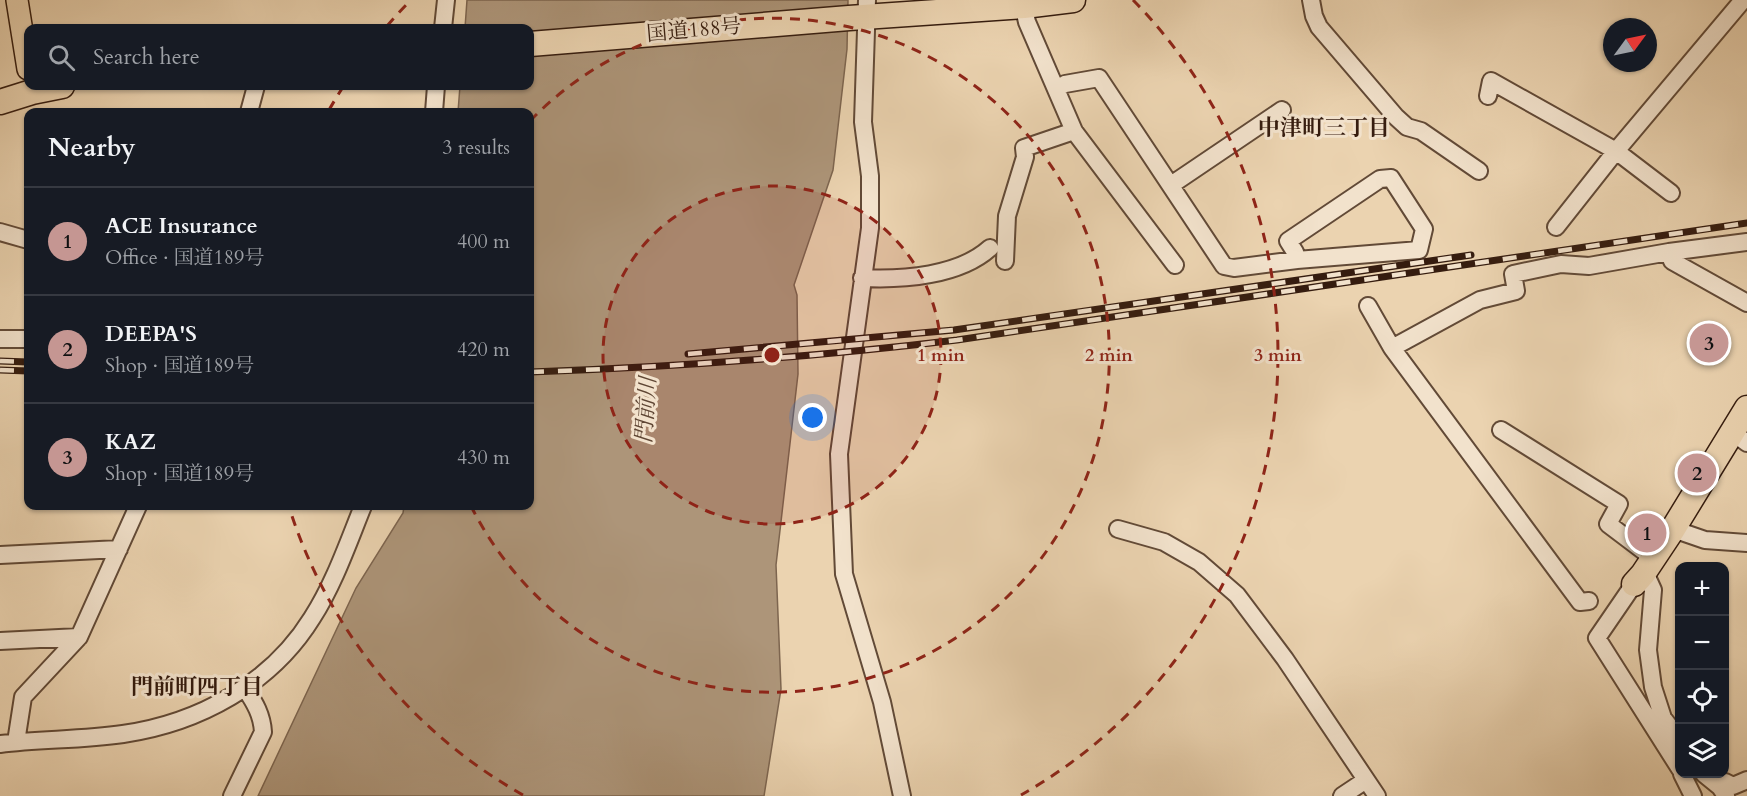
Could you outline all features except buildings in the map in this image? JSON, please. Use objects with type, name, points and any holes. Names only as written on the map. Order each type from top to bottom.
[{"type":"highway","name":"国道188号","points":[[534,44],[861,12],[1073,0]]},
{"type":"highway","points":[[0,102],[24,86]]},
{"type":"highway","points":[[1643,572],[1739,438],[1747,408]]},
{"type":"main road","points":[[17,0],[24,44]]},
{"type":"street","points":[[443,24],[446,0]]},
{"type":"street","points":[[1311,0],[1318,27],[1396,117],[1407,127],[1421,131],[1479,171]]},
{"type":"street","points":[[1556,227],[1616,151],[1743,0]]},
{"type":"street","points":[[1023,3],[1027,22],[1074,131],[1175,265]]},
{"type":"street","points":[[861,12],[863,122],[870,176],[870,228],[839,454],[844,574],[882,702],[902,796]]},
{"type":"street","points":[[1056,88],[1065,84],[1100,78],[1224,266],[1234,268],[1297,260],[1419,250],[1424,229],[1391,178],[1380,179],[1288,241],[1297,260]]},
{"type":"street","points":[[1488,96],[1491,81],[1616,151],[1671,193]]},
{"type":"street","points":[[250,108],[255,90]]},
{"type":"street","points":[[434,108],[436,90]]},
{"type":"street","points":[[1171,185],[1282,110]]},
{"type":"street","points":[[1005,261],[1007,216],[1025,157],[1024,148],[1074,131]]},
{"type":"street","points":[[0,232],[24,239]]},
{"type":"street","points":[[1392,348],[1480,300],[1516,291],[1513,274],[1561,264],[1589,266],[1669,252],[1747,242]]},
{"type":"street","points":[[862,278],[909,278],[953,268],[979,258],[990,248]]},
{"type":"street","points":[[1669,252],[1672,261],[1747,303]]},
{"type":"street","points":[[1368,306],[1392,348],[1580,602],[1589,601]]},
{"type":"street","points":[[0,339],[24,339]]},
{"type":"street","points":[[1501,430],[1619,504],[1608,524],[1648,579],[1653,590],[1648,650],[1653,687],[1663,718],[1675,734]]},
{"type":"street","points":[[136,510],[79,637],[23,697],[8,743],[123,734],[159,727],[193,716],[224,702],[271,667],[312,618],[361,510]]},
{"type":"street","points":[[1673,528],[1705,540],[1747,543]]},
{"type":"street","points":[[1118,529],[1164,542],[1199,562],[1237,595],[1285,659],[1377,796]]},
{"type":"street","points":[[0,555],[119,549]]},
{"type":"street","points":[[1643,572],[1597,638],[1675,761]]},
{"type":"street","points":[[0,641],[79,637]]},
{"type":"street","points":[[232,796],[263,732],[259,712],[245,688]]},
{"type":"street","points":[[1684,778],[1693,796]]},
{"type":"street","points":[[1342,796],[1366,780]]},
{"type":"street","points":[[1724,785],[1733,786],[1747,780]]},
{"type":"water","name":"門前川","points":[[467,0],[848,0],[847,49],[833,170],[794,285],[797,295],[798,374],[776,565],[781,689],[764,796],[258,796],[356,588],[403,510],[534,510],[534,108],[458,108],[460,90],[534,90],[534,24],[465,24]]},
{"type":"railway","points":[[534,372],[744,360],[957,340],[1747,223]]},
{"type":"railway","points":[[688,354],[954,330],[1471,255]]},
{"type":"railway","points":[[0,361],[24,362]]},
{"type":"railway","points":[[0,370],[24,371]]},
{"type":"place","name":"KAZ","points":[[1709,343]]},
{"type":"place","name":"DEEPA'S","points":[[1697,473]]},
{"type":"place","name":"ACE Insurance","points":[[1647,533]]},
{"type":"district","name":"中津町三丁目","points":[[1324,128]]},
{"type":"district","name":"門前町四丁目","points":[[197,687]]}]
